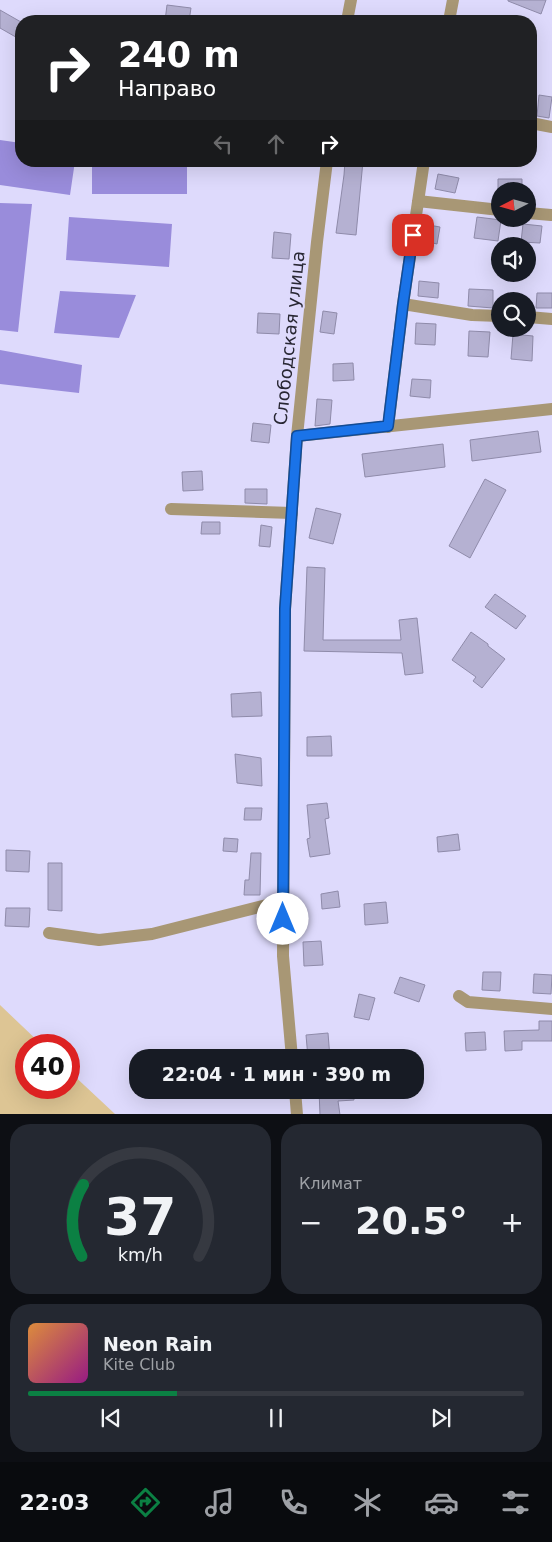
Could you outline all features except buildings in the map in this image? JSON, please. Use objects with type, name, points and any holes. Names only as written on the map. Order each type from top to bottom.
[{"type":"street","points":[[347,15],[350,0]]},
{"type":"street","points":[[450,15],[453,0]]},
{"type":"street","points":[[537,124],[552,127]]},
{"type":"street","name":"Слободская улица","points":[[291,1049],[283,956],[285,609],[297,436],[326,167]]},
{"type":"street","points":[[388,426],[403,304],[423,167]]},
{"type":"street","points":[[418,200],[491,209]]},
{"type":"street","points":[[536,213],[551,215]]},
{"type":"street","points":[[403,304],[472,315],[491,316]]},
{"type":"street","points":[[536,318],[552,319]]},
{"type":"street","points":[[297,436],[552,409]]},
{"type":"street","points":[[171,509],[292,513]]},
{"type":"street","points":[[49,933],[99,940],[152,934],[283,901]]},
{"type":"street","points":[[459,996],[468,1002],[552,1009]]},
{"type":"street","points":[[296,1099],[297,1114]]},
{"type":"shaded area","points":[[0,140],[15,142],[15,167],[74,167],[70,195],[0,185]]},
{"type":"shaded area","points":[[92,167],[187,167],[187,194],[92,194]]},
{"type":"shaded area","points":[[0,203],[32,204],[18,332],[0,330]]},
{"type":"shaded area","points":[[69,217],[172,224],[169,267],[66,260]]},
{"type":"shaded area","points":[[60,291],[136,295],[119,338],[54,333]]},
{"type":"shaded area","points":[[0,350],[82,365],[79,393],[0,384]]},
{"type":"shaded area","points":[[0,1005],[30,1034],[15,1034],[15,1099],[80,1099],[80,1081],[115,1114],[0,1114]]},
{"type":"route","points":[[283,919],[285,609],[297,436],[388,426],[413,235]]}]
